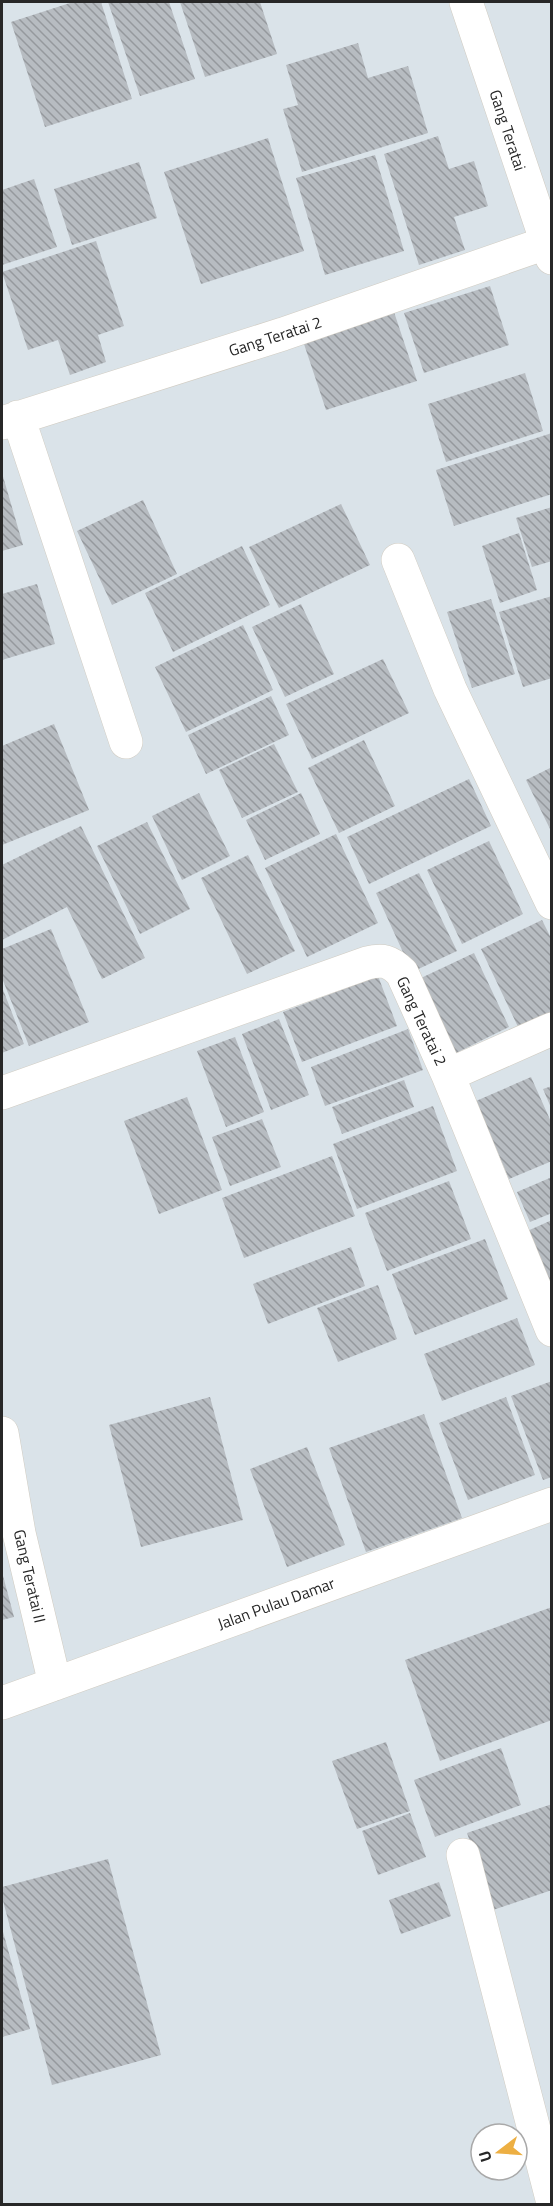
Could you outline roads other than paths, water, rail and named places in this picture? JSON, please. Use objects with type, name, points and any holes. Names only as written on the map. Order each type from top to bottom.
[{"type":"street","name":"Gang Teratai","points":[[466,2],[549,251]]},
{"type":"street","name":"Gang Teratai 2","points":[[10,420],[549,251]]},
{"type":"street","points":[[10,420],[126,742]]},
{"type":"street","points":[[398,560],[450,689],[552,903]]},
{"type":"street","name":"Gang Teratai 2","points":[[2,1094],[381,960],[392,963],[402,973],[448,1075],[552,1330]]},
{"type":"street","points":[[448,1075],[552,1029]]},
{"type":"street","name":"Gang Teratai II","points":[[2,1433],[20,1533],[55,1684]]},
{"type":"street","name":"Jalan Pulau Damar","points":[[2,1703],[552,1504]]},
{"type":"street","points":[[463,1855],[552,2199]]}]
